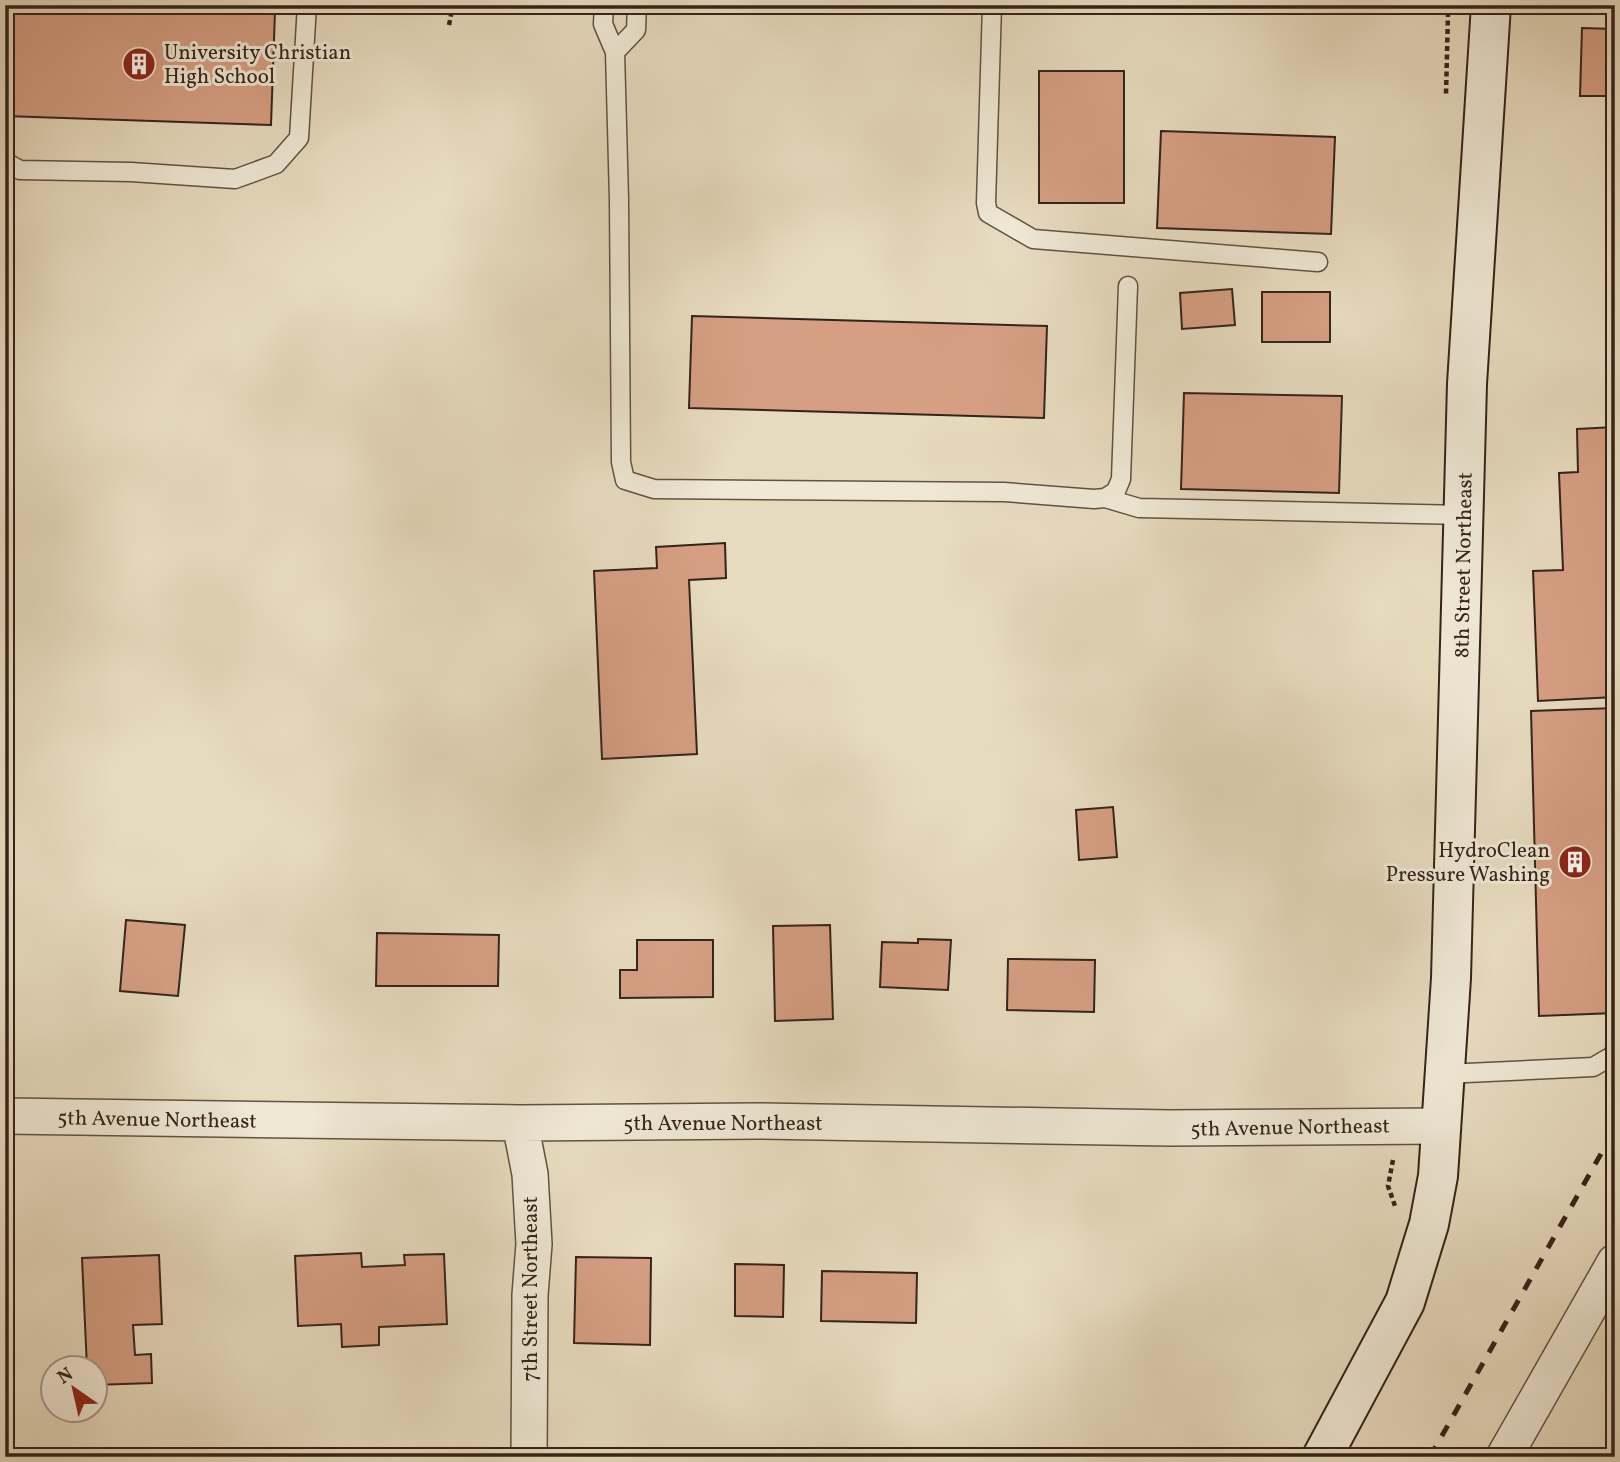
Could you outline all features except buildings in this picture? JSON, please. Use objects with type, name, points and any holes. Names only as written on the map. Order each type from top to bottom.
[{"type":"main road","name":"8th Street Northeast","points":[[1322,1457],[1405,1302],[1416,1271],[1434,1200],[1442,1126],[1451,978],[1467,384],[1490,5]]},
{"type":"street","name":"5th Avenue Northeast","points":[[5,1116],[520,1123],[758,1121],[1170,1128],[1442,1126]]},
{"type":"street","name":"7th Street Northeast","points":[[520,1123],[530,1174],[534,1244],[530,1295],[529,1457]]},
{"type":"street","points":[[1504,1457],[1615,1262]]},
{"type":"lane","points":[[5,162],[20,170],[131,172],[235,179],[276,164],[299,138],[307,5]]},
{"type":"lane","points":[[604,5],[603,24],[615,52],[621,462],[625,480],[654,489],[1004,492],[1076,499],[1105,498],[1139,508],[1464,515]]},
{"type":"lane","points":[[615,52],[636,30],[637,5]]},
{"type":"lane","points":[[992,5],[986,203],[988,213],[1033,239],[1318,262]]},
{"type":"lane","points":[[1105,498],[1115,491],[1121,479],[1128,286]]},
{"type":"lane","points":[[1445,1074],[1593,1068],[1612,1056],[1615,1051]]},
{"type":"path","points":[[449,25],[453,5]]},
{"type":"railway","points":[[1430,1457],[1615,1129]]},
{"type":"place","name":"University Christian High School","points":[[139,64]]},
{"type":"place","name":"HydroClean Pressure Washing","points":[[1575,862]]}]
